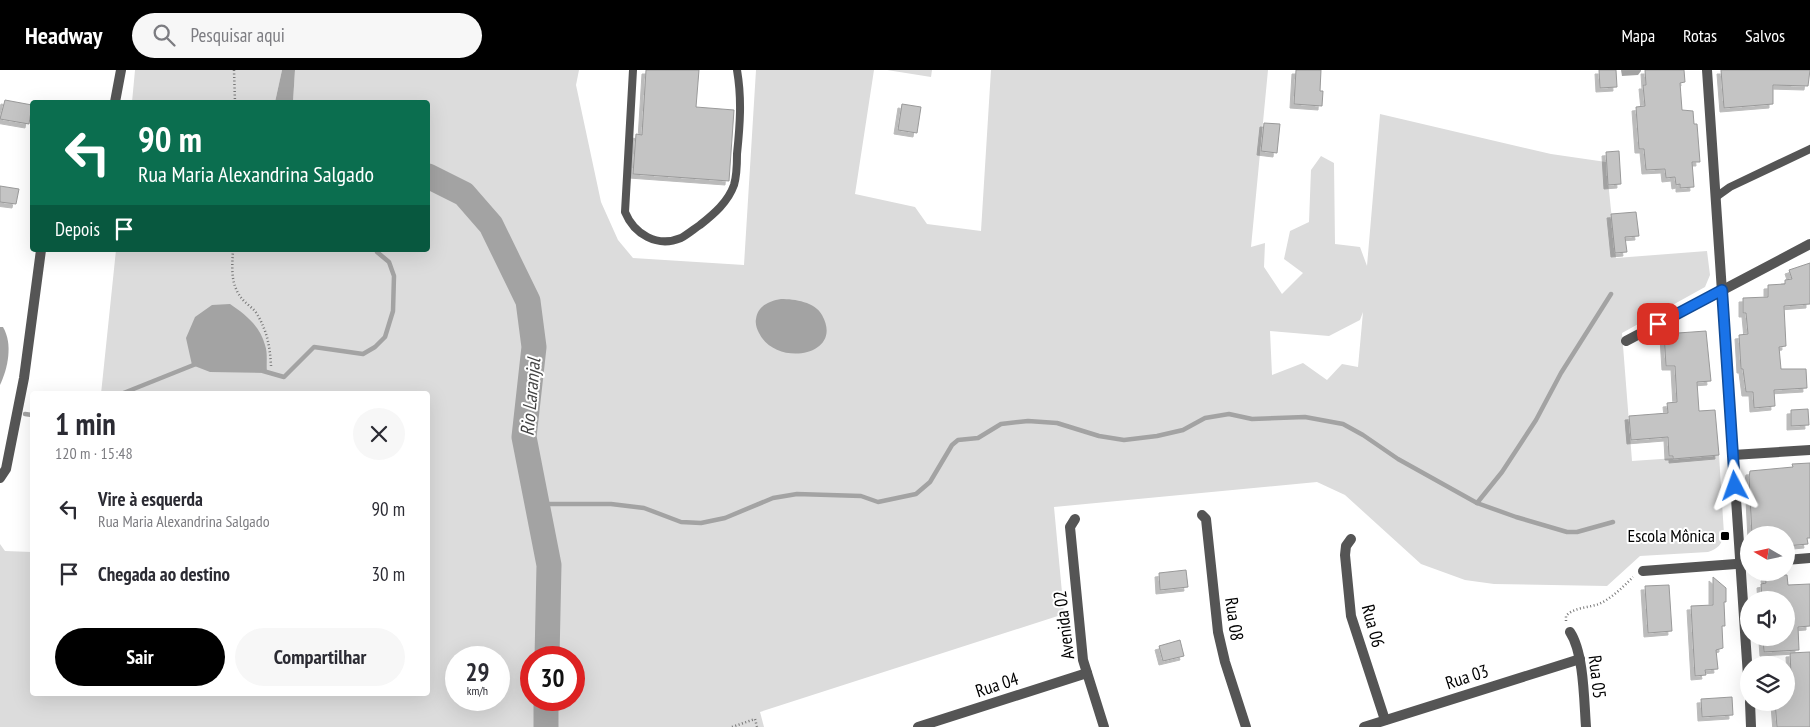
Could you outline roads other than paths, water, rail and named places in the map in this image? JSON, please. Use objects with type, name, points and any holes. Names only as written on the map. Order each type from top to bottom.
[{"type":"street","points":[[115,100],[121,70]]},
{"type":"street","points":[[1707,70],[1733,455],[1740,526]]},
{"type":"street","points":[[1626,341],[1810,244]]},
{"type":"street","points":[[0,478],[6,469],[24,378],[41,252]]},
{"type":"street","points":[[1733,455],[1810,450]]},
{"type":"street","name":"Rua 08","points":[[1202,515],[1206,519],[1218,632],[1225,662],[1246,727]]},
{"type":"street","name":"Avenida 02","points":[[1075,519],[1070,527],[1081,646],[1087,673],[1104,727]]},
{"type":"street","name":"Rua 06","points":[[1351,539],[1346,546],[1345,556],[1351,616],[1385,720]]},
{"type":"street","points":[[1795,559],[1810,558]]},
{"type":"street","points":[[1643,570],[1740,563]]},
{"type":"street","points":[[1745,581],[1748,656]]},
{"type":"street","name":"Rua 05","points":[[1570,632],[1574,638],[1580,659],[1586,727]]},
{"type":"street","name":"Rua 03","points":[[1364,727],[1580,659]]},
{"type":"street","name":"Rua 04","points":[[918,727],[1087,673]]},
{"type":"street","points":[[1750,711],[1751,727]]},
{"type":"lane","points":[[633,70],[625,212],[629,222],[645,237],[653,240],[681,238],[710,217],[724,204],[735,182],[741,111],[737,70]]},
{"type":"lane","points":[[1716,197],[1730,187],[1810,149]]},
{"type":"waterway","name":"Rio Laranjal","points":[[430,177],[464,194],[491,225],[528,301],[534,347],[524,437],[549,565],[547,646]]},
{"type":"waterway","points":[[263,371],[284,377],[314,347],[363,354],[375,347],[385,337],[393,311],[394,276],[389,262],[377,252]]},
{"type":"waterway","points":[[1477,503],[1502,472],[1536,420],[1561,373],[1611,294]]},
{"type":"waterway","points":[[128,391],[196,364]]},
{"type":"waterway","points":[[25,414],[30,415]]},
{"type":"waterway","points":[[536,504],[611,504],[644,508],[681,522],[701,523],[725,518],[773,498],[797,494],[861,496],[878,502],[916,494],[930,482],[952,445],[958,440],[978,438],[1001,424],[1028,421],[1057,423],[1099,436],[1124,440],[1157,436],[1183,430],[1205,418],[1229,414],[1252,419],[1305,417],[1343,424],[1398,459],[1477,503],[1567,532],[1577,532],[1613,522]]},
{"type":"waterway","name":"Rio Laranjal","points":[[546,711],[546,727]]},
{"type":"place","name":"Escola Mônica","points":[[1725,536]]}]
